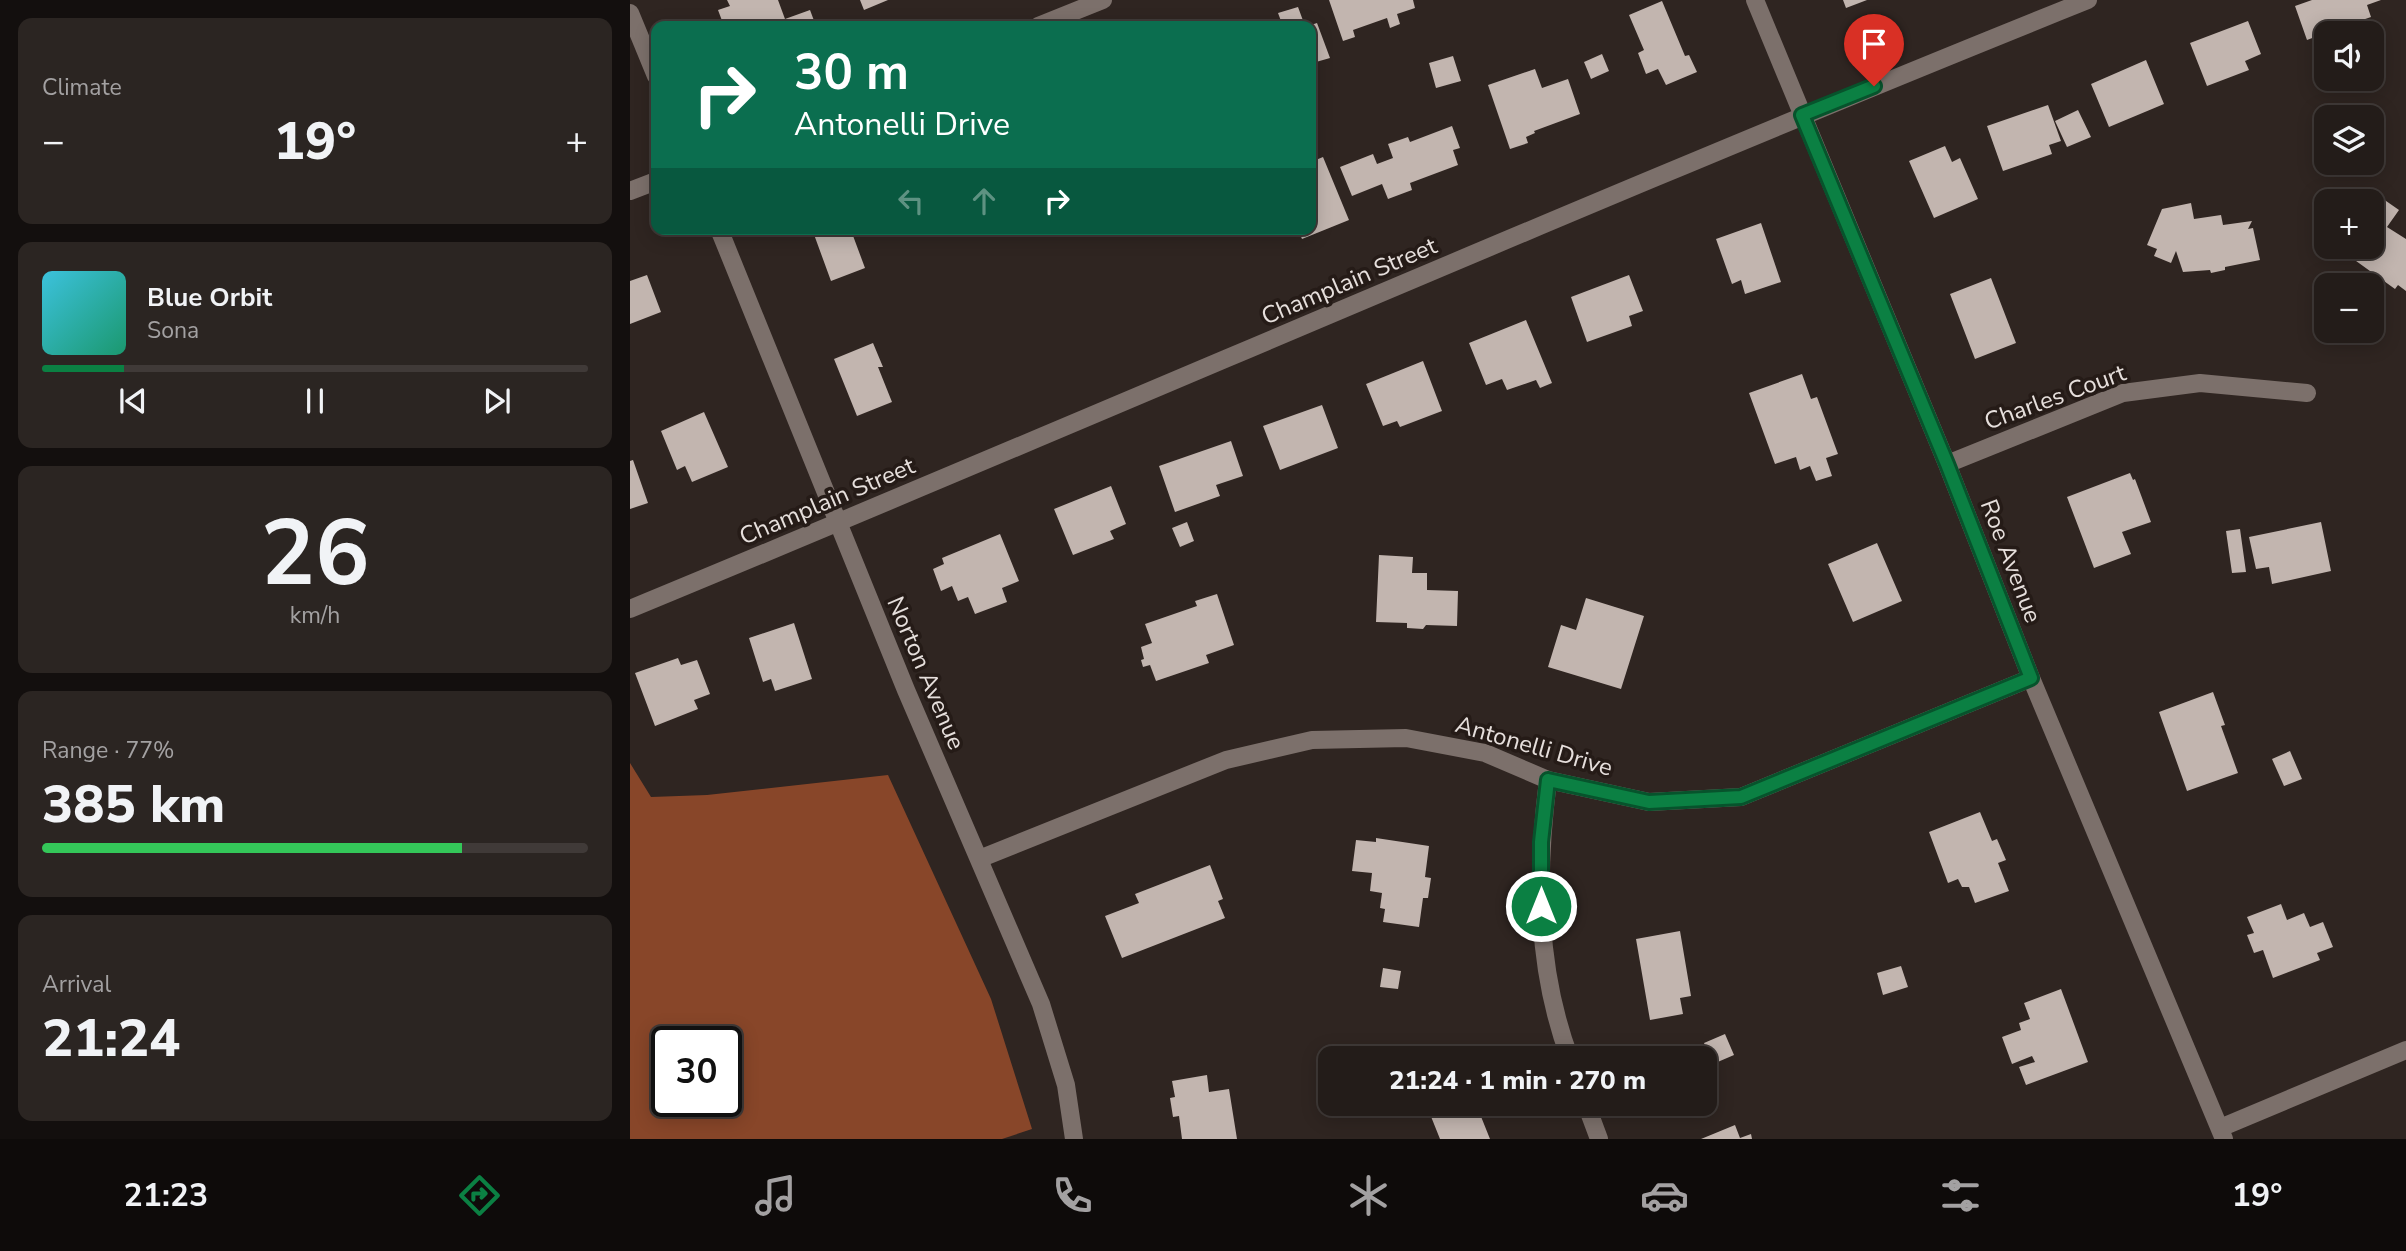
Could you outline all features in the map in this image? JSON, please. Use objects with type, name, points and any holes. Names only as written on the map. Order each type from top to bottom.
[{"type":"street","points":[[1050,21],[1103,0]]},
{"type":"street","name":"Roe Avenue","points":[[1755,0],[1947,464],[2031,678],[2222,1133]]},
{"type":"street","name":"Champlain Street","points":[[630,609],[1802,115],[2088,0]]},
{"type":"street","points":[[630,13],[651,64]]},
{"type":"street","points":[[630,191],[651,182]]},
{"type":"street","name":"Norton Avenue","points":[[721,235],[837,523],[1041,1004],[1066,1085],[1074,1139]]},
{"type":"street","name":"Charles Court","points":[[1947,464],[2123,393],[2200,383],[2307,393]]},
{"type":"street","name":"Antonelli Drive","points":[[979,859],[1226,760],[1312,740],[1406,738],[1485,753],[1548,780],[1649,802],[1741,797],[2031,678]]},
{"type":"street","points":[[1548,780],[1541,842],[1541,927],[1559,1030],[1565,1046]]},
{"type":"street","points":[[2222,1133],[2406,1050]]},
{"type":"street","points":[[1590,1116],[1599,1139]]},
{"type":"shaded area","points":[[630,763],[651,797],[707,795],[888,775],[991,999],[1032,1129],[1002,1139],[630,1139]]},
{"type":"building","points":[[727,0],[778,0],[785,19],[810,10],[814,21],[722,21],[718,10],[730,6]]},
{"type":"building","points":[[860,0],[888,0],[864,10]]},
{"type":"building","points":[[1329,0],[1413,0],[1415,8],[1397,14],[1400,24],[1390,28],[1387,18],[1353,30],[1355,37],[1343,41]]},
{"type":"building","points":[[1843,0],[1867,0],[1846,8]]},
{"type":"building","points":[[2312,0],[2381,0],[2367,5],[2371,17],[2360,21],[2314,21],[2314,37],[2307,40],[2295,6]]},
{"type":"building","points":[[1662,1],[1685,56],[1689,55],[1697,72],[1666,85],[1658,69],[1646,74],[1638,53],[1644,50],[1629,15]]},
{"type":"building","points":[[1298,7],[1303,21],[1281,21],[1278,13]]},
{"type":"building","points":[[2248,21],[2261,54],[2245,61],[2249,70],[2207,86],[2190,43]]},
{"type":"building","points":[[1316,23],[1330,58],[1316,62]]},
{"type":"building","points":[[1602,54],[1609,71],[1591,79],[1584,62]]},
{"type":"building","points":[[1453,56],[1461,81],[1436,88],[1429,63]]},
{"type":"building","points":[[2146,60],[2164,104],[2109,127],[2091,84]]},
{"type":"building","points":[[1535,69],[1542,88],[1568,79],[1580,114],[1534,131],[1535,133],[1526,137],[1528,143],[1510,149],[1488,85]]},
{"type":"building","points":[[2048,105],[2061,141],[2049,145],[2052,154],[2003,171],[1987,126]]},
{"type":"building","points":[[2078,110],[2091,137],[2067,147],[2055,121]]},
{"type":"building","points":[[1452,126],[1460,148],[1453,150],[1458,165],[1410,183],[1412,190],[1388,199],[1382,184],[1352,196],[1340,167],[1373,154],[1377,164],[1393,158],[1388,144],[1408,137],[1410,142]]},
{"type":"building","points":[[1945,146],[1952,162],[1960,158],[1978,199],[1934,218],[1909,161]]},
{"type":"building","points":[[1323,157],[1349,220],[1316,233],[1316,160]]},
{"type":"building","points":[[2384,200],[2399,210],[2387,227],[2406,239],[2406,291],[2398,285],[2395,289],[2384,281],[2384,273],[2373,273],[2353,259],[2384,259]]},
{"type":"building","points":[[2191,203],[2194,219],[2221,215],[2223,225],[2252,221],[2248,229],[2253,228],[2260,260],[2225,267],[2225,270],[2211,273],[2210,270],[2183,272],[2176,251],[2171,263],[2154,256],[2157,249],[2147,245],[2162,209]]},
{"type":"building","points":[[1761,223],[1781,282],[1745,294],[1741,280],[1732,284],[1716,239]]},
{"type":"building","points":[[814,235],[853,235],[865,268],[831,281]]},
{"type":"building","points":[[647,275],[661,312],[630,324],[630,281]]},
{"type":"building","points":[[1629,275],[1643,311],[1629,316],[1632,326],[1587,342],[1571,297]]},
{"type":"building","points":[[1991,278],[2016,343],[1975,359],[1950,294]]},
{"type":"building","points":[[1526,320],[1552,383],[1540,388],[1536,380],[1507,390],[1502,379],[1486,385],[1469,343]]},
{"type":"building","points":[[873,343],[883,367],[878,367],[892,402],[857,416],[834,359]]},
{"type":"building","points":[[1423,361],[1442,411],[1400,427],[1397,421],[1383,426],[1366,384]]},
{"type":"building","points":[[1802,374],[1811,399],[1817,397],[1838,454],[1826,458],[1832,476],[1816,481],[1810,466],[1800,470],[1796,457],[1775,464],[1749,393]]},
{"type":"building","points":[[1322,405],[1338,448],[1280,470],[1263,426]]},
{"type":"building","points":[[704,412],[728,467],[692,482],[685,466],[677,470],[661,431]]},
{"type":"building","points":[[1231,441],[1243,476],[1216,485],[1220,496],[1175,512],[1159,466]]},
{"type":"building","points":[[633,460],[648,503],[630,509],[630,461]]},
{"type":"building","points":[[2130,473],[2133,480],[2135,479],[2151,522],[2122,532],[2131,554],[2094,568],[2067,497]]},
{"type":"building","points":[[1111,486],[1126,524],[1110,531],[1114,539],[1073,555],[1054,509]]},
{"type":"building","points":[[1187,522],[1194,541],[1180,547],[1172,528]]},
{"type":"building","points":[[2321,522],[2331,571],[2272,584],[2269,567],[2256,569],[2249,537]]},
{"type":"building","points":[[2240,529],[2246,572],[2232,573],[2226,531]]},
{"type":"building","points":[[1000,534],[1019,581],[1002,588],[1007,602],[975,614],[968,597],[958,601],[952,586],[941,591],[933,569],[944,564],[942,558]]},
{"type":"building","points":[[1877,543],[1902,601],[1853,622],[1828,564]]},
{"type":"building","points":[[1379,555],[1413,557],[1412,573],[1427,573],[1427,590],[1458,591],[1457,626],[1426,625],[1423,629],[1407,628],[1407,623],[1376,622]]},
{"type":"building","points":[[1217,594],[1234,645],[1206,655],[1209,663],[1156,681],[1150,665],[1143,667],[1141,660],[1144,659],[1141,647],[1152,643],[1145,624],[1197,606],[1195,601]]},
{"type":"building","points":[[1586,598],[1644,616],[1621,689],[1548,667],[1561,625],[1576,630]]},
{"type":"building","points":[[794,623],[812,679],[775,691],[771,679],[763,682],[749,638]]},
{"type":"building","points":[[678,658],[681,665],[697,660],[710,694],[694,700],[698,709],[655,726],[635,673]]},
{"type":"building","points":[[2213,692],[2225,725],[2221,726],[2238,773],[2187,791],[2159,712]]},
{"type":"building","points":[[2290,751],[2302,779],[2284,786],[2272,759]]},
{"type":"building","points":[[1980,812],[1992,841],[1997,839],[2006,860],[1998,863],[2009,891],[1975,903],[1969,887],[1962,887],[1958,879],[1948,883],[1929,832]]},
{"type":"building","points":[[1376,838],[1429,846],[1425,877],[1431,878],[1428,898],[1423,898],[1419,927],[1383,922],[1385,909],[1380,908],[1382,893],[1370,891],[1372,873],[1352,871],[1356,840],[1376,842]]},
{"type":"building","points":[[1210,865],[1223,899],[1218,901],[1225,918],[1122,958],[1105,916],[1139,903],[1135,894]]},
{"type":"building","points":[[2281,904],[2287,920],[2304,913],[2310,927],[2323,922],[2333,947],[2317,953],[2320,960],[2273,978],[2263,950],[2254,953],[2247,935],[2254,933],[2247,917]]},
{"type":"building","points":[[1680,931],[1691,996],[1680,998],[1683,1014],[1650,1020],[1636,939]]},
{"type":"building","points":[[1901,966],[1908,987],[1883,995],[1877,973]]},
{"type":"building","points":[[1383,968],[1401,971],[1398,989],[1380,987]]},
{"type":"building","points":[[2061,989],[2088,1062],[2026,1085],[2019,1067],[2035,1062],[2032,1056],[2012,1064],[2002,1037],[2021,1030],[2019,1023],[2030,1019],[2024,1003]]},
{"type":"building","points":[[1725,1034],[1734,1055],[1717,1062],[1717,1046],[1705,1046],[1704,1043]]},
{"type":"building","points":[[1207,1075],[1209,1092],[1229,1089],[1237,1139],[1182,1139],[1179,1116],[1173,1117],[1170,1098],[1175,1097],[1172,1081]]},
{"type":"building","points":[[1431,1116],[1481,1116],[1490,1139],[1440,1139]]},
{"type":"building","points":[[1735,1125],[1740,1138],[1751,1134],[1752,1139],[1701,1139]]},
{"type":"route","points":[[1541,906],[1541,842],[1548,780],[1649,802],[1741,797],[2031,678],[1947,464],[1802,115],[1874,86]]}]
